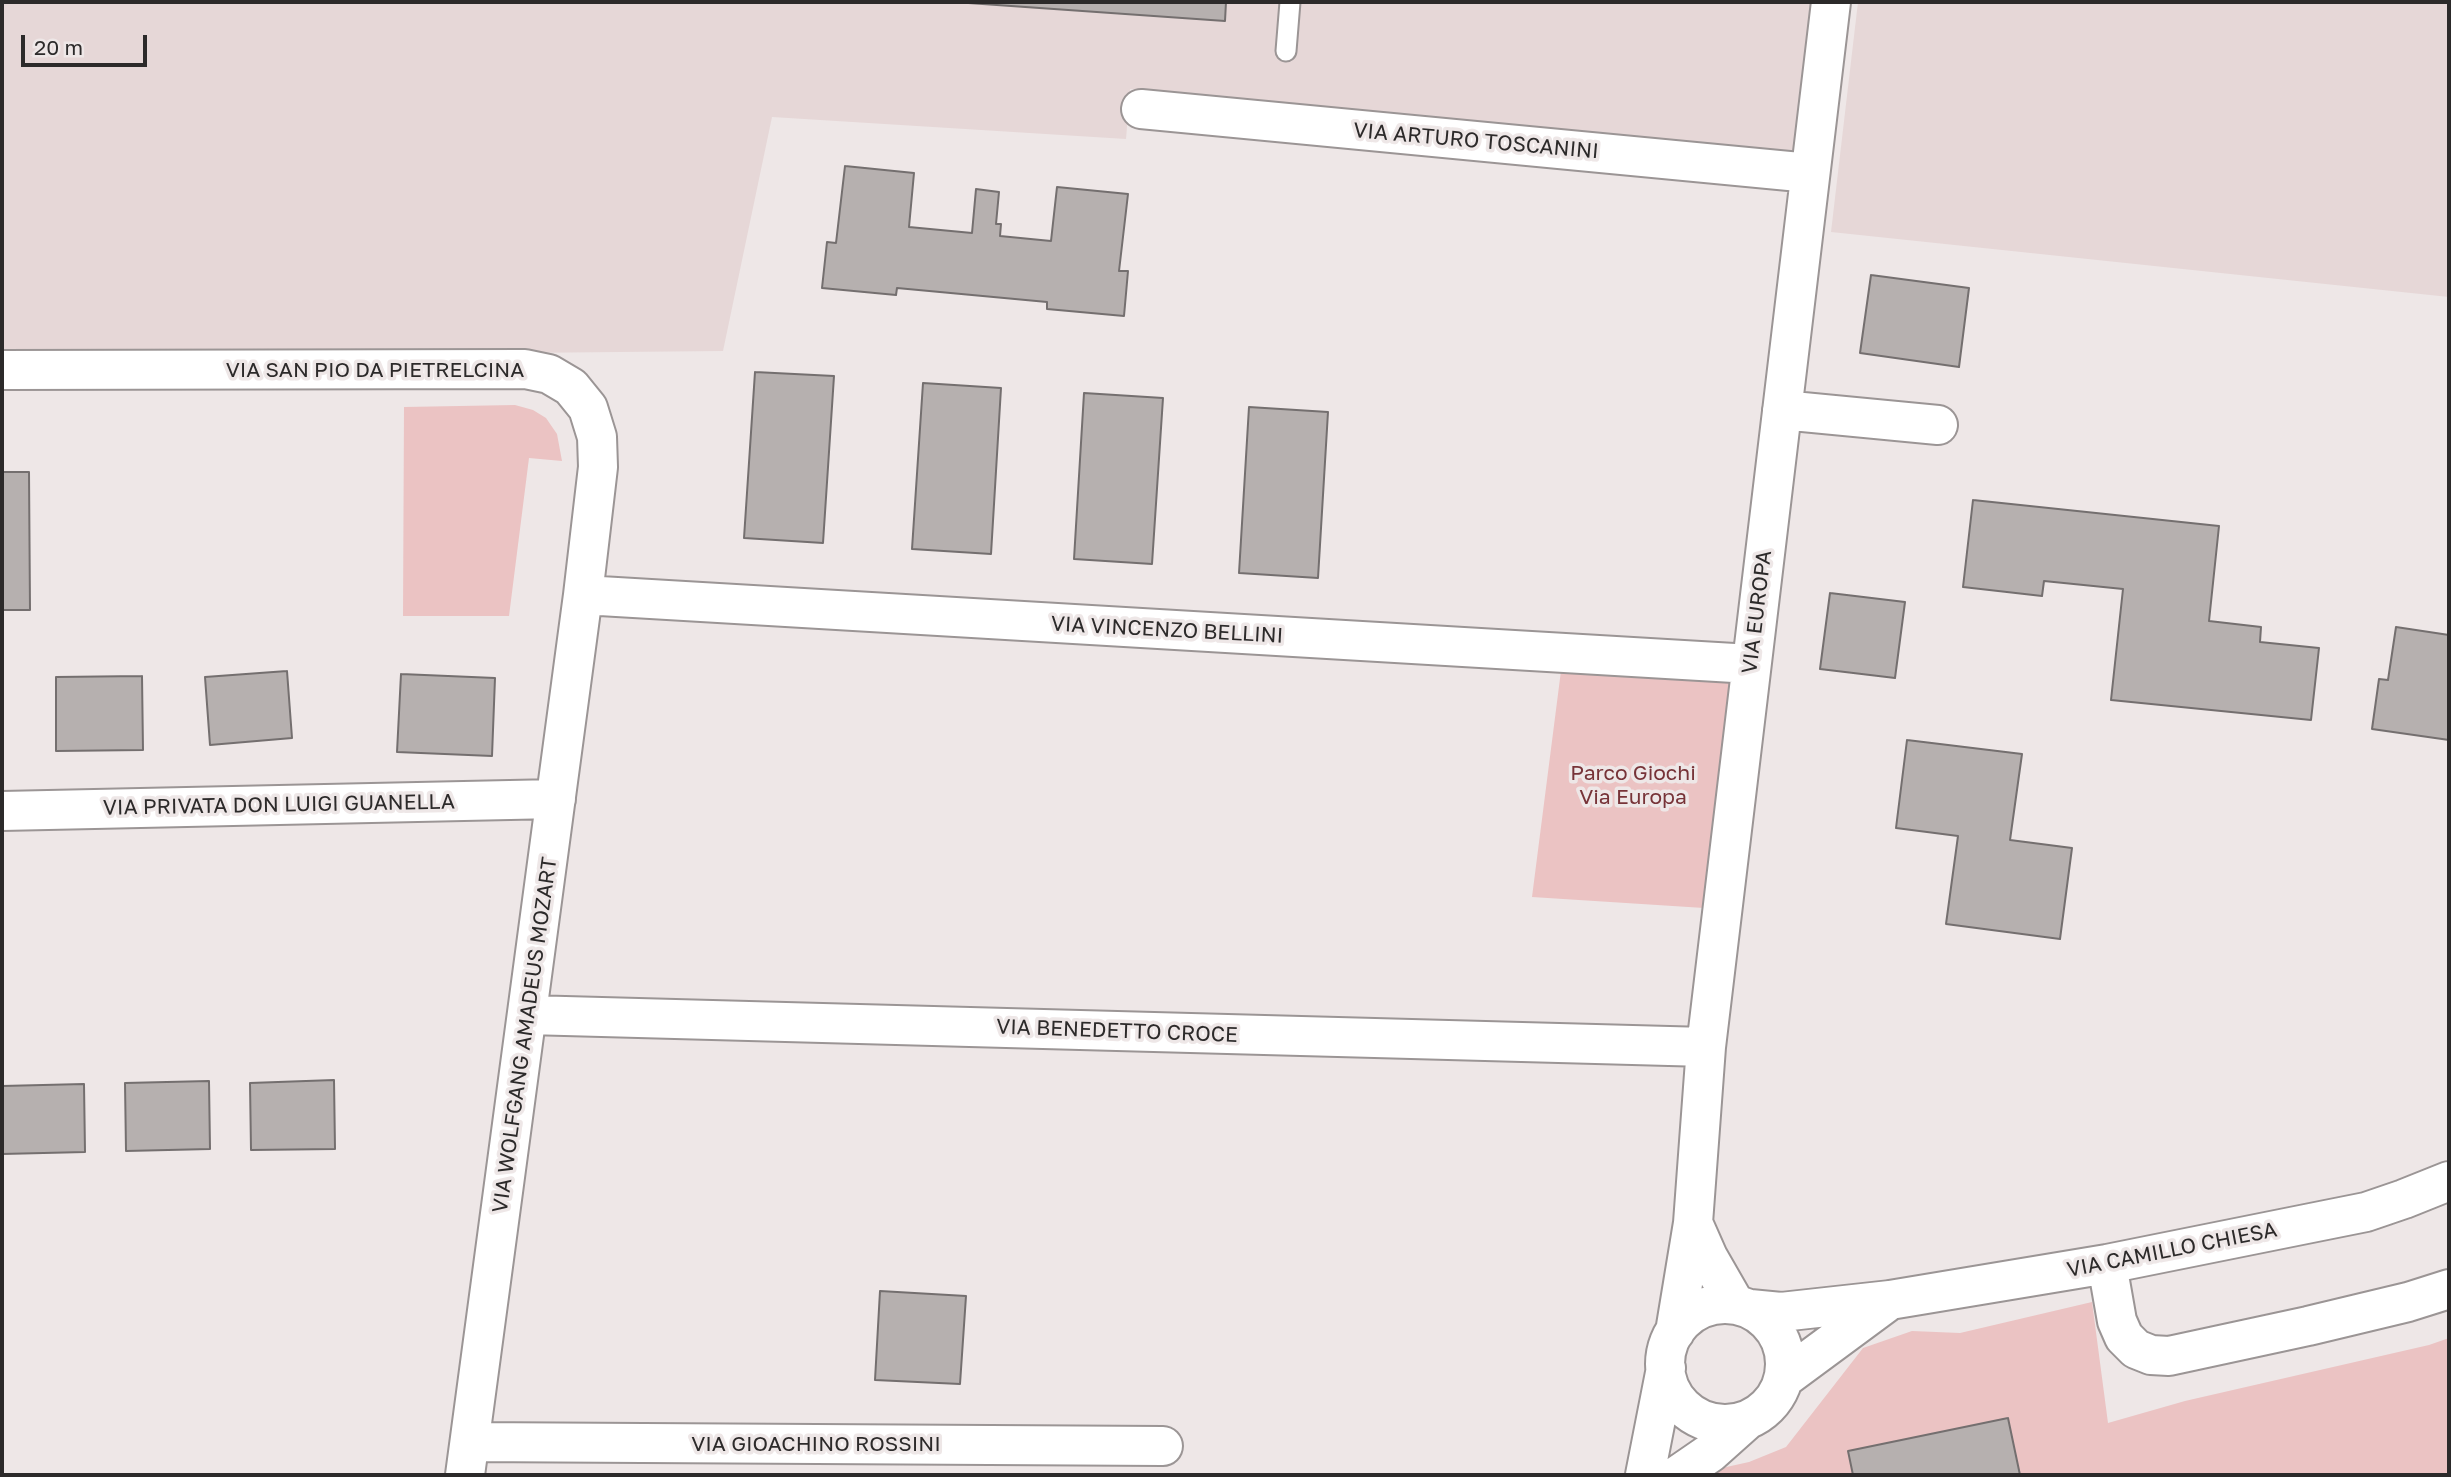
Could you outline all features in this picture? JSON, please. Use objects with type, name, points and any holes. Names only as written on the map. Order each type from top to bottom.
[{"type":"street","name":"VIA EUROPA","points":[[1645,1475],[1693,1223],[1706,1047],[1831,2]]},
{"type":"street","name":"VIA ARTURO TOSCANINI","points":[[1141,110],[1810,173]]},
{"type":"street","name":"VIA SAN PIO DA PIETRELCINA","points":[[2,370],[525,369],[549,374],[571,387],[588,408],[597,437],[598,467],[583,595]]},
{"type":"street","points":[[1782,410],[1938,425]]},
{"type":"street","name":"VIA VINCENZO BELLINI","points":[[583,595],[1751,664]]},
{"type":"street","name":"VIA WOLFGANG AMADEUS MOZART","points":[[468,1459],[583,595]]},
{"type":"street","name":"VIA PRIVATA DON LUIGI GUANELLA","points":[[2,811],[556,799]]},
{"type":"street","name":"VIA BENEDETTO CROCE","points":[[528,1015],[1706,1047]]},
{"type":"street","name":"VIA CAMILLO CHIESA","points":[[1742,1306],[1781,1312],[1890,1300],[2107,1264],[2366,1212],[2449,1181]]},
{"type":"street","name":"VIA EUROPA","points":[[1693,1223],[1708,1257],[1742,1306]]},
{"type":"street","points":[[2107,1264],[2117,1321],[2124,1337],[2136,1349],[2151,1355],[2169,1356],[2308,1326],[2408,1302],[2449,1289]]},
{"type":"street","name":"VIA CAMILLO CHIESA","points":[[1783,1379],[1890,1300]]},
{"type":"street","points":[[1678,1475],[1763,1410],[1776,1397],[1783,1379],[1785,1361],[1782,1343],[1764,1317],[1742,1306],[1719,1304],[1703,1308],[1687,1318],[1670,1350],[1670,1386],[1679,1402],[1693,1415],[1710,1422],[1729,1424],[1747,1420]]},
{"type":"street","name":"VIA GIOACHINO ROSSINI","points":[[468,1459],[1163,1446]]},
{"type":"lane","points":[[1286,51],[1290,2]]},
{"type":"shaded area","points":[[2,2],[1821,2],[1801,155],[1130,89],[1126,139],[772,117],[723,351],[2,358]]},
{"type":"shaded area","points":[[1858,2],[2449,2],[2449,297],[1831,232]]},
{"type":"green space","points":[[515,405],[533,410],[546,418],[557,434],[562,461],[529,458],[509,616],[403,616],[404,407]]},
{"type":"green space","name":"Parco Giochi Via Europa","points":[[1562,663],[1734,674],[1704,908],[1532,897]]},
{"type":"green space","points":[[2092,1302],[2108,1423],[2185,1401],[2429,1345],[2449,1338],[2449,1475],[1706,1475],[1713,1470],[1749,1462],[1786,1447],[1863,1348],[1912,1331],[1960,1333]]},
{"type":"building","points":[[954,2],[1226,2],[1225,21]]},
{"type":"building","points":[[845,166],[914,173],[909,227],[972,233],[976,189],[999,192],[996,224],[1001,224],[1000,236],[1051,241],[1057,187],[1128,194],[1119,271],[1128,271],[1124,316],[1047,309],[1047,302],[897,288],[896,295],[822,288],[827,242],[836,243]]},
{"type":"building","points":[[1871,275],[1969,288],[1959,367],[1860,353]]},
{"type":"building","points":[[755,372],[834,376],[823,543],[744,538]]},
{"type":"building","points":[[923,383],[1001,388],[991,554],[912,549]]},
{"type":"building","points":[[1084,393],[1163,398],[1152,564],[1074,559]]},
{"type":"building","points":[[1249,407],[1328,412],[1318,578],[1239,573]]},
{"type":"building","points":[[2,472],[29,472],[30,610],[2,610]]},
{"type":"building","points":[[1973,500],[2219,526],[2209,621],[2261,627],[2260,642],[2319,648],[2311,720],[2111,700],[2123,589],[2044,581],[2042,596],[1963,587]]},
{"type":"building","points":[[1830,593],[1905,602],[1895,678],[1820,669]]},
{"type":"building","points":[[2396,627],[2449,635],[2449,740],[2372,729],[2379,679],[2388,680]]},
{"type":"building","points":[[287,671],[292,738],[210,745],[205,677]]},
{"type":"building","points":[[401,674],[495,678],[492,756],[397,752]]},
{"type":"building","points":[[142,676],[143,750],[56,751],[56,677]]},
{"type":"building","points":[[1907,740],[2022,754],[2010,840],[2072,848],[2060,939],[1946,924],[1958,836],[1896,828]]},
{"type":"building","points":[[334,1080],[335,1149],[251,1150],[250,1083]]},
{"type":"building","points":[[209,1081],[210,1149],[126,1151],[125,1083]]},
{"type":"building","points":[[84,1084],[85,1152],[2,1154],[2,1086]]},
{"type":"building","points":[[880,1291],[966,1296],[960,1384],[875,1380]]},
{"type":"building","points":[[2008,1418],[2020,1475],[1853,1475],[1848,1451]]}]
